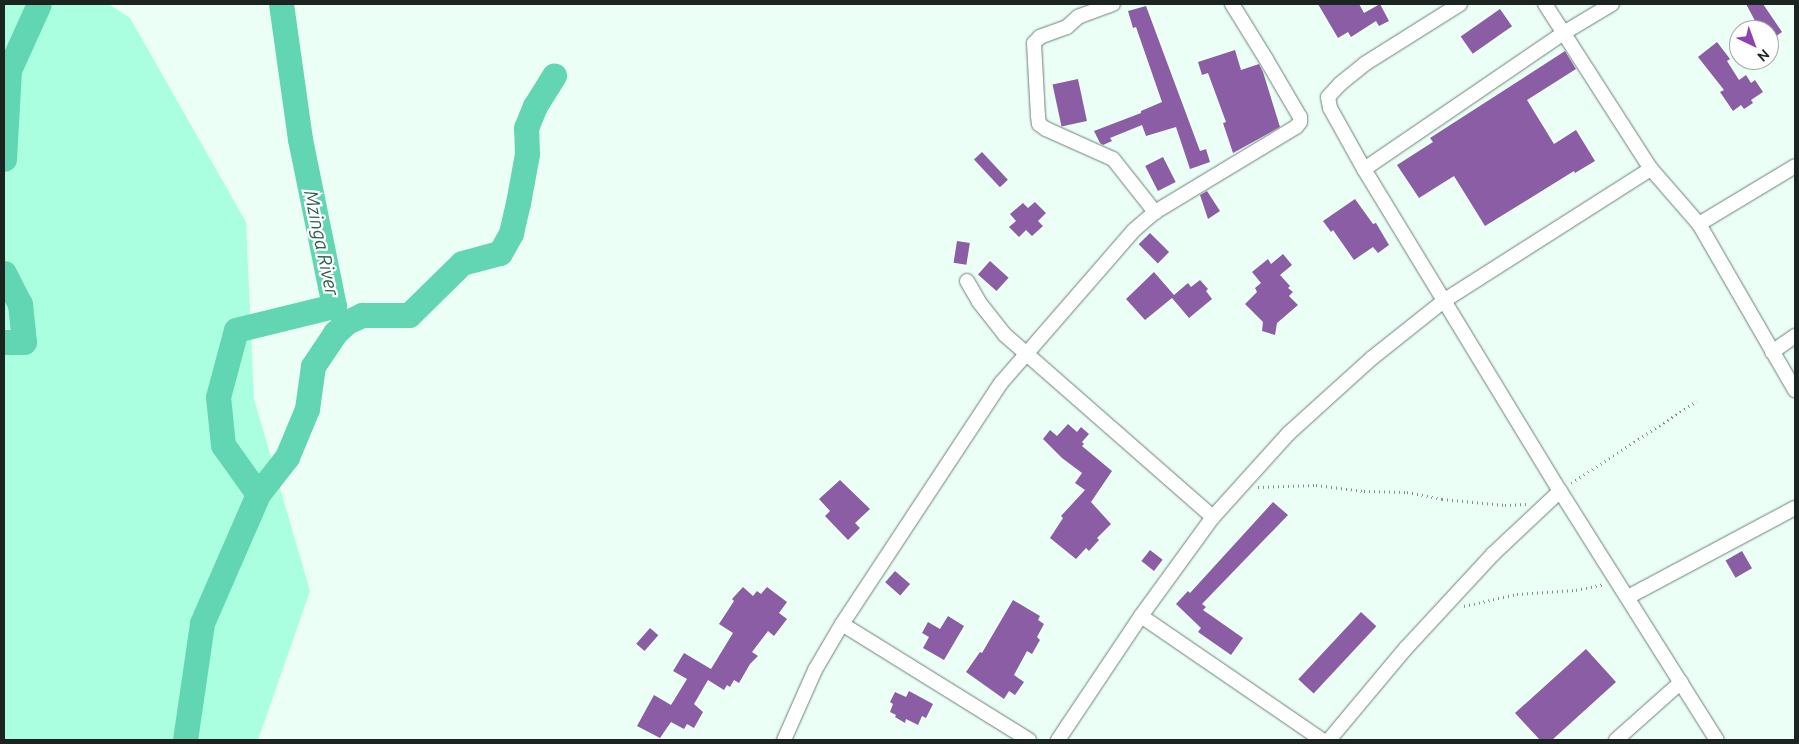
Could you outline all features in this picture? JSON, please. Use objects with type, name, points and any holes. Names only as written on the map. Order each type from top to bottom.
[{"type":"street","points":[[1112,4],[1078,18],[1067,27],[1040,37],[1034,43],[1038,116],[1040,124],[1046,129],[1113,159],[1155,212]]},
{"type":"street","points":[[784,740],[815,670],[842,624],[1001,384],[1112,253],[1155,212],[1296,127],[1300,122],[1300,117],[1232,4]]},
{"type":"street","points":[[1460,4],[1366,63],[1340,84],[1328,97],[1330,108],[1364,169],[1560,491],[1628,596],[1717,740]]},
{"type":"street","points":[[1545,4],[1566,32],[1651,169],[1699,224],[1795,390]]},
{"type":"street","points":[[1364,169],[1566,32],[1612,4]]},
{"type":"street","points":[[1699,224],[1795,166]]},
{"type":"street","points":[[1058,740],[1141,616],[1214,517],[1289,433],[1372,358],[1445,300],[1651,169]]},
{"type":"street","points":[[968,281],[992,320],[1027,355],[1214,517]]},
{"type":"street","points":[[1772,352],[1795,336]]},
{"type":"street","points":[[1329,740],[1425,628],[1493,554],[1560,491]]},
{"type":"street","points":[[1628,596],[1795,508]]},
{"type":"street","points":[[1141,616],[1322,740]]},
{"type":"street","points":[[842,624],[1029,740]]},
{"type":"street","points":[[1616,740],[1681,682]]},
{"type":"path","points":[[1560,491],[1698,400]]},
{"type":"path","points":[[1241,487],[1316,485],[1364,491],[1408,492],[1442,499],[1506,505],[1545,505]]},
{"type":"path","points":[[1463,607],[1517,594],[1576,590],[1617,580]]},
{"type":"green space","points":[[4,4],[109,4],[130,18],[246,222],[254,399],[310,591],[258,740],[4,740]]},
{"type":"building","points":[[1318,4],[1359,4],[1364,13],[1380,4],[1389,21],[1379,26],[1376,21],[1351,37],[1348,32],[1338,38]]},
{"type":"building","points":[[1746,4],[1763,4],[1774,20],[1755,20]]},
{"type":"building","points":[[1146,6],[1200,151],[1206,149],[1210,162],[1190,169],[1176,127],[1146,136],[1142,125],[1110,138],[1112,141],[1103,145],[1094,131],[1141,113],[1141,111],[1162,102],[1136,27],[1133,28],[1128,11]]},
{"type":"building","points":[[1500,9],[1512,26],[1473,54],[1461,37]]},
{"type":"building","points":[[1717,42],[1729,58],[1727,61],[1729,70],[1733,70],[1739,80],[1746,75],[1751,83],[1755,80],[1763,92],[1751,100],[1753,103],[1744,109],[1741,105],[1733,111],[1720,92],[1724,90],[1698,57]]},
{"type":"building","points":[[1235,50],[1241,70],[1259,64],[1280,127],[1233,153],[1223,123],[1226,122],[1208,73],[1202,75],[1198,62]]},
{"type":"building","points":[[1565,51],[1576,69],[1527,100],[1554,144],[1576,130],[1595,161],[1575,173],[1574,171],[1485,226],[1454,176],[1419,198],[1397,165],[1433,142],[1430,138]]},
{"type":"building","points":[[1078,79],[1087,121],[1062,126],[1053,84]]},
{"type":"building","points":[[982,152],[1008,180],[1000,187],[974,160]]},
{"type":"building","points":[[1163,157],[1176,182],[1158,191],[1145,166]]},
{"type":"building","points":[[1207,191],[1220,211],[1208,219],[1200,195]]},
{"type":"building","points":[[1355,199],[1373,224],[1376,223],[1389,245],[1378,253],[1373,247],[1354,260],[1333,230],[1331,232],[1323,221]]},
{"type":"building","points":[[1035,202],[1046,213],[1038,221],[1043,226],[1032,236],[1026,230],[1019,237],[1009,227],[1016,221],[1010,214],[1023,203],[1028,208]]},
{"type":"building","points":[[1150,233],[1169,252],[1158,263],[1139,244]]},
{"type":"building","points":[[957,241],[970,243],[966,265],[954,263]]},
{"type":"building","points":[[1283,254],[1292,265],[1280,275],[1290,286],[1288,288],[1293,292],[1289,296],[1298,305],[1277,323],[1275,335],[1262,331],[1263,322],[1245,304],[1257,292],[1255,288],[1261,283],[1252,272],[1268,259],[1271,264]]},
{"type":"building","points":[[990,261],[1009,278],[997,291],[978,274]]},
{"type":"building","points":[[1154,272],[1174,295],[1188,283],[1191,287],[1200,280],[1208,289],[1206,291],[1212,299],[1189,318],[1172,298],[1145,320],[1126,299]]},
{"type":"building","points":[[1068,424],[1077,432],[1081,427],[1089,434],[1082,442],[1084,444],[1082,446],[1112,471],[1091,502],[1111,524],[1097,538],[1099,540],[1089,551],[1086,548],[1076,559],[1050,538],[1063,518],[1061,516],[1085,490],[1075,483],[1082,473],[1062,458],[1043,439],[1050,430],[1057,436]]},
{"type":"building","points":[[840,480],[870,509],[855,523],[860,528],[848,540],[825,516],[830,511],[819,499]]},
{"type":"building","points":[[1273,502],[1288,515],[1202,604],[1206,607],[1203,610],[1243,638],[1231,655],[1198,632],[1201,628],[1176,604],[1188,591],[1190,593]]},
{"type":"building","points":[[1150,550],[1163,560],[1154,571],[1141,561]]},
{"type":"building","points":[[1742,551],[1752,568],[1736,578],[1726,560]]},
{"type":"building","points":[[895,571],[910,584],[900,595],[885,582]]},
{"type":"building","points":[[743,587],[753,596],[757,591],[761,594],[767,587],[787,602],[779,613],[787,619],[774,636],[768,631],[752,652],[758,656],[750,664],[739,683],[734,680],[730,687],[727,685],[724,690],[708,680],[694,704],[703,712],[694,728],[687,724],[684,729],[671,722],[660,738],[637,726],[654,695],[671,705],[687,679],[673,671],[684,653],[711,669],[733,633],[719,624],[734,601],[732,599]]},
{"type":"building","points":[[1013,600],[1040,616],[1038,620],[1044,624],[1037,637],[1040,640],[1032,654],[1027,651],[1014,675],[1024,682],[1015,695],[1009,691],[1004,699],[966,672],[980,652],[982,653]]},
{"type":"building","points":[[1361,612],[1376,626],[1314,694],[1298,679]]},
{"type":"building","points":[[948,616],[964,626],[944,660],[923,648],[929,637],[922,633],[928,622],[940,629]]},
{"type":"building","points":[[650,628],[658,635],[645,651],[636,644]]},
{"type":"building","points":[[1586,649],[1616,682],[1552,740],[1540,740],[1515,713]]},
{"type":"building","points":[[909,691],[933,704],[926,718],[922,716],[918,725],[906,719],[905,723],[890,712],[893,704],[890,702],[895,692],[906,697]]},
{"type":"waterway","points":[[4,159],[9,70],[39,4]]},
{"type":"waterway","name":"Mzinga River","points":[[185,740],[202,623],[258,494],[223,445],[218,397],[236,330],[334,306],[300,139],[281,4]]},
{"type":"waterway","points":[[258,494],[287,457],[307,409],[313,366],[335,333],[347,322],[362,315],[409,315],[462,263],[500,253],[511,233],[518,203],[527,154],[526,128],[535,106],[554,75]]},
{"type":"waterway","points":[[4,273],[20,304],[24,342],[4,342]]}]
